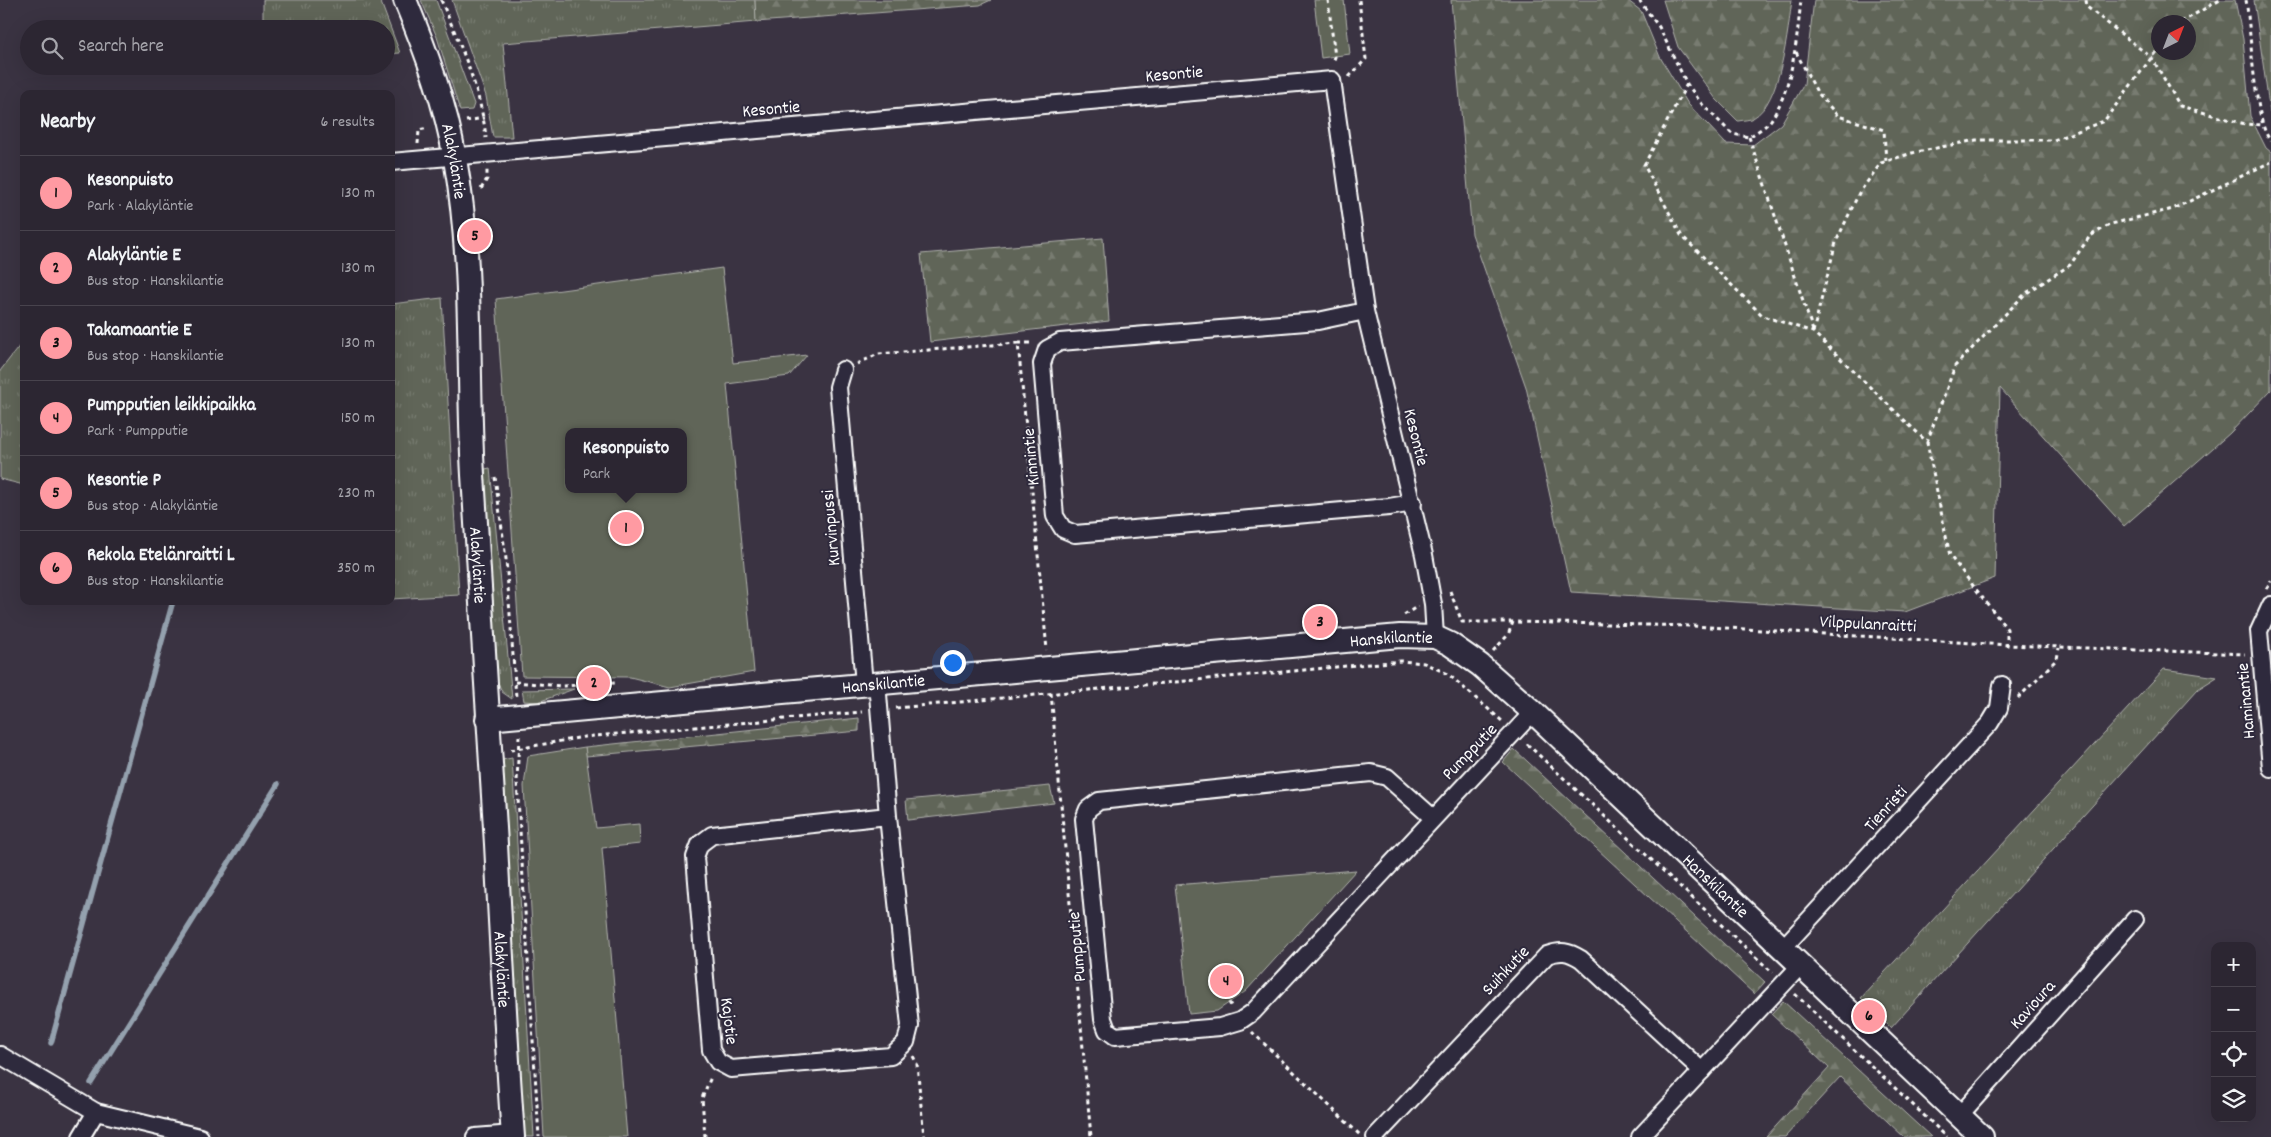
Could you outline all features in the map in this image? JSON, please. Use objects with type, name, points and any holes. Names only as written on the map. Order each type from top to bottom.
[{"type":"street","name":"Alakyläntie","points":[[406,0],[427,57],[455,156],[463,220],[468,278],[471,446],[496,842],[505,1046],[513,1136]]},
{"type":"street","name":"Kesontie","points":[[395,162],[1332,80],[1365,311],[1413,503],[1433,604],[1435,637]]},
{"type":"street","name":"Kinnintie","points":[[1365,311],[1318,321],[1060,342],[1047,349],[1042,364],[1056,516],[1063,529],[1075,534],[1389,507],[1413,503]]},
{"type":"street","name":"Kurvinpussi","points":[[843,370],[838,387],[871,683]]},
{"type":"street","points":[[2265,630],[2271,605]]},
{"type":"street","name":"Haminantie","points":[[2265,630],[2261,656],[2271,768]]},
{"type":"street","name":"Hanskilantie","points":[[487,719],[1400,636],[1435,637],[1465,653],[1533,712],[1982,1137]]},
{"type":"street","points":[[871,683],[879,710],[910,1026],[906,1042]]},
{"type":"street","name":"Tienristi","points":[[1782,949],[1990,723],[1999,708],[2002,685]]},
{"type":"street","name":"Pumpputie","points":[[1433,818],[1387,777],[1371,773],[1100,801],[1088,809],[1084,819],[1103,1019],[1107,1030],[1116,1036],[1220,1027],[1240,1021],[1253,1012],[1533,712]]},
{"type":"street","name":"Kajotie","points":[[888,816],[712,835],[700,844],[695,857],[711,1050],[718,1062],[731,1069],[891,1056],[906,1042]]},
{"type":"street","name":"Kavioura","points":[[1959,1116],[2135,919]]},
{"type":"street","name":"Suihkutie","points":[[1375,1137],[1547,955],[1557,951],[1570,952],[1581,959],[1702,1071]]},
{"type":"street","points":[[1640,1137],[1800,966]]},
{"type":"street","points":[[0,1055],[96,1112],[200,1137]]},
{"type":"street","points":[[81,1137],[96,1112]]},
{"type":"street","points":[[475,1137],[513,1136]]},
{"type":"path","points":[[441,0],[477,91],[484,118],[486,140]]},
{"type":"path","points":[[1323,81],[1322,64],[1334,62],[1328,0]]},
{"type":"path","points":[[1347,78],[1366,59],[1359,0]]},
{"type":"path","points":[[1639,0],[1659,27],[1687,84],[1702,104],[1732,134],[1749,137],[1770,122],[1781,99],[1796,51],[1801,0]]},
{"type":"path","points":[[2086,0],[2087,7],[2151,57]]},
{"type":"path","points":[[2193,15],[2220,0]]},
{"type":"path","points":[[2246,0],[2251,28],[2258,115],[2271,141]]},
{"type":"path","points":[[1796,51],[1817,92],[1838,116],[1884,130],[1886,162]]},
{"type":"path","points":[[1813,332],[1836,242],[1859,193],[1881,163],[1912,153],[1976,140],[2054,140],[2104,120],[2151,59]]},
{"type":"path","points":[[2153,60],[2180,106],[2245,124],[2263,125]]},
{"type":"path","points":[[1687,84],[1644,165],[1681,235],[1763,316],[1813,332],[1927,442]]},
{"type":"path","points":[[462,122],[484,118]]},
{"type":"path","points":[[417,160],[419,130],[432,127]]},
{"type":"path","points":[[1749,137],[1813,332]]},
{"type":"path","points":[[2007,645],[2007,629],[1950,556],[1927,442],[1955,366],[2024,294],[2070,265],[2090,236],[2111,224],[2173,209],[2271,162]]},
{"type":"path","points":[[480,196],[487,179],[487,170]]},
{"type":"path","points":[[843,370],[878,354],[1018,343],[1047,655]]},
{"type":"path","points":[[494,471],[506,559],[517,701]]},
{"type":"path","name":"Vilppulanraitti","points":[[1448,585],[1453,603],[1462,622],[1694,626],[2059,648],[2261,656]]},
{"type":"path","points":[[1398,617],[1408,614],[1416,607]]},
{"type":"path","points":[[1490,654],[1508,635],[1513,622]]},
{"type":"path","points":[[1999,708],[2023,695],[2056,659],[2059,648]]},
{"type":"path","points":[[518,748],[584,737],[1401,661],[1424,663],[1448,674],[1507,726]]},
{"type":"path","points":[[515,682],[562,686],[614,683]]},
{"type":"path","points":[[1050,686],[1091,1137]]},
{"type":"path","points":[[519,735],[517,782],[539,1137]]},
{"type":"path","points":[[1522,739],[1773,974]]},
{"type":"path","points":[[1795,994],[1947,1137]]},
{"type":"path","points":[[1240,1021],[1362,1137]]},
{"type":"path","points":[[906,1042],[916,1064],[924,1137]]},
{"type":"path","points":[[705,1137],[702,1098],[718,1062]]},
{"type":"green space","points":[[263,0],[380,0],[388,20],[263,20]]},
{"type":"green space","points":[[421,0],[436,0],[474,104],[472,110],[460,111],[437,37]]},
{"type":"green space","points":[[452,0],[755,0],[756,22],[503,43],[512,137],[493,137],[486,96]]},
{"type":"green space","points":[[755,0],[991,0],[980,5],[756,22]]},
{"type":"green space","points":[[1314,0],[1344,0],[1350,54],[1321,58]]},
{"type":"green space","points":[[1451,0],[1627,0],[1641,11],[1660,57],[1688,104],[1726,144],[1753,145],[1781,124],[1804,84],[1814,0],[2235,0],[2243,39],[2250,116],[2266,148],[2271,152],[2271,390],[2230,433],[2124,526],[2000,388],[1995,578],[1905,612],[1571,592],[1526,387],[1472,234]]},
{"type":"green space","points":[[1663,0],[1792,0],[1782,64],[1777,82],[1763,110],[1753,118],[1738,121],[1716,99],[1678,47]]},
{"type":"green space","points":[[2254,0],[2271,0],[2271,114],[2270,113]]},
{"type":"green space","points":[[395,40],[400,53],[395,53]]},
{"type":"green space","points":[[1103,238],[1109,321],[930,342],[921,254]]},
{"type":"green space","points":[[722,268],[733,363],[807,355],[789,376],[727,384],[754,672],[670,687],[630,677],[522,676],[496,299]]},
{"type":"green space","points":[[442,298],[459,595],[395,599],[395,304]]},
{"type":"green space","points":[[20,345],[20,484],[0,479],[0,371]]},
{"type":"green space","points":[[490,468],[512,699],[502,692],[493,670],[485,469]]},
{"type":"green space","points":[[2164,669],[2217,677],[2198,689],[1891,1028],[1861,998]]},
{"type":"green space","points":[[574,689],[538,702],[524,701],[522,690]]},
{"type":"green space","points":[[859,718],[859,731],[586,756],[585,747]]},
{"type":"green space","points":[[585,747],[596,828],[639,824],[640,844],[602,848],[627,1137],[544,1137],[524,786],[528,756]]},
{"type":"green space","points":[[1514,749],[1765,982],[1754,994],[1503,762]]},
{"type":"green space","points":[[512,758],[534,1137],[523,1137],[502,760]]},
{"type":"green space","points":[[1050,786],[1054,803],[908,820],[906,800]]},
{"type":"green space","points":[[1356,870],[1246,991],[1217,1011],[1189,1014],[1175,885]]},
{"type":"green space","points":[[1783,1001],[1931,1137],[1904,1137],[1840,1077],[1785,1137],[1766,1137],[1829,1068],[1771,1014]]},
{"type":"waterway","points":[[51,1043],[172,605]]},
{"type":"waterway","points":[[91,1083],[278,784]]},
{"type":"place","name":"Kesontie P","points":[[475,236]]},
{"type":"place","name":"Kesonpuisto","points":[[626,528]]},
{"type":"place","name":"Takamaantie E","points":[[1320,622]]},
{"type":"place","name":"Alakyläntie E","points":[[594,683]]},
{"type":"place","name":"Pumpputien leikkipaikka","points":[[1226,981]]},
{"type":"place","name":"Rekola Etelänraitti L","points":[[1869,1016]]}]
